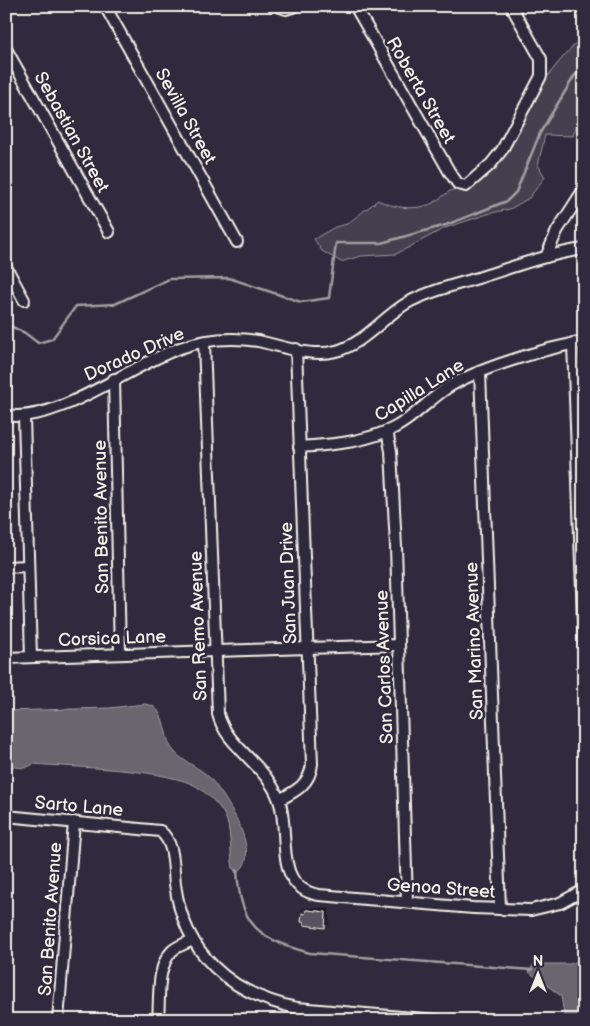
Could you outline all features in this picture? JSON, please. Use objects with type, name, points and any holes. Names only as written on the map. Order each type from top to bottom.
[{"type":"street","name":"Sevilla Street","points":[[105,6],[237,242]]},
{"type":"street","points":[[280,7],[286,10],[296,6]]},
{"type":"street","name":"Roberta Street","points":[[354,6],[449,171],[458,184],[462,186],[470,184],[502,150],[541,76],[542,64],[511,6]]},
{"type":"street","name":"Sebastian Street","points":[[6,49],[109,232]]},
{"type":"street","points":[[546,257],[557,231],[584,188]]},
{"type":"street","name":"Dorado Drive","points":[[6,415],[24,417],[57,408],[179,348],[204,342],[241,339],[324,353],[341,350],[362,337],[400,308],[419,297],[546,257],[584,249]]},
{"type":"street","points":[[6,267],[24,300]]},
{"type":"street","name":"San Remo Avenue","points":[[204,342],[217,708],[221,725],[230,738],[264,773],[279,800],[288,870],[295,885]]},
{"type":"street","name":"Capilla Lane","points":[[299,447],[349,442],[387,431],[409,418],[447,388],[480,372],[584,342]]},
{"type":"street","points":[[572,344],[584,647]]},
{"type":"street","name":"San Juan Drive","points":[[279,800],[302,786],[311,770],[296,349]]},
{"type":"street","name":"San Marino Avenue","points":[[480,372],[500,909]]},
{"type":"street","name":"San Benito Avenue","points":[[114,379],[120,654]]},
{"type":"street","points":[[24,417],[31,657]]},
{"type":"street","name":"San Carlos Avenue","points":[[387,431],[391,451],[407,902]]},
{"type":"street","points":[[6,567],[28,566]]},
{"type":"street","name":"Corsica Lane","points":[[6,658],[399,645]]},
{"type":"street","name":"Sarto Lane","points":[[6,816],[149,828],[160,831],[170,844],[179,906],[193,940]]},
{"type":"street","name":"San Benito Avenue","points":[[58,1020],[74,822]]},
{"type":"street","name":"Genoa Street","points":[[295,885],[304,892],[319,896],[531,910],[569,899],[584,890]]},
{"type":"street","points":[[158,1020],[160,982],[164,964],[172,950],[193,940],[209,962],[226,978],[252,994],[274,1004],[297,1008],[436,1020]]},
{"type":"shaded area","points":[[584,36],[584,103],[573,136],[545,135],[538,165],[545,177],[529,198],[510,209],[445,228],[396,254],[361,256],[341,262],[322,251],[314,239],[335,227],[347,224],[378,200],[398,207],[419,207],[433,203],[454,189],[457,188],[465,191],[478,184],[489,173],[507,148],[552,70]]},
{"type":"shaded area","points":[[145,704],[158,710],[173,750],[181,758],[210,778],[232,811],[245,840],[247,854],[244,865],[236,873],[233,868],[225,816],[211,798],[192,784],[157,775],[115,769],[34,764],[25,768],[6,766],[6,711],[109,708]]},
{"type":"shaded area","points":[[584,958],[584,1020],[565,1020],[561,996],[529,972],[534,964],[570,964]]},
{"type":"building","points":[[306,910],[326,912],[325,928],[304,925],[304,922],[301,922],[302,913],[305,914]]},
{"type":"waterway","points":[[6,324],[25,333],[38,343],[52,339],[76,306],[115,304],[169,279],[229,278],[301,302],[329,298],[336,243],[381,243],[446,225],[507,201],[516,192],[540,133],[575,75],[584,69]]},
{"type":"waterway","points":[[237,870],[242,904],[255,927],[277,942],[292,948],[310,953],[532,970]]}]
